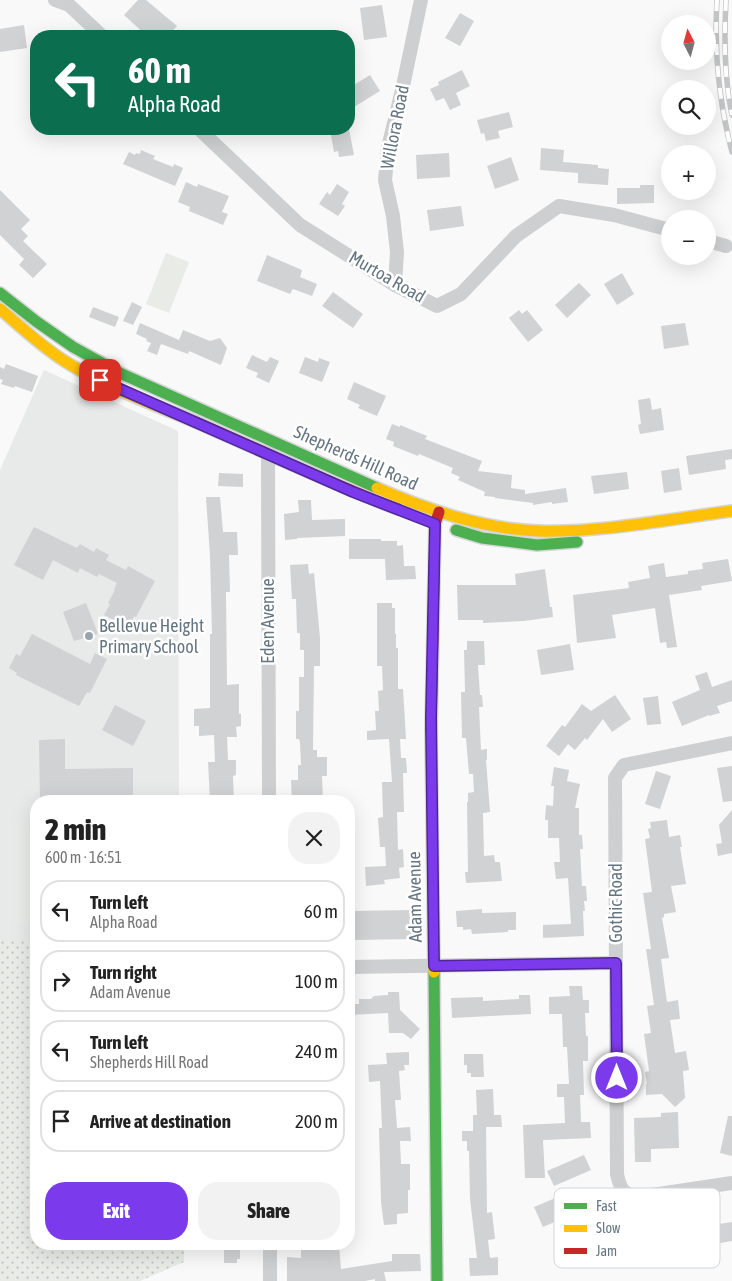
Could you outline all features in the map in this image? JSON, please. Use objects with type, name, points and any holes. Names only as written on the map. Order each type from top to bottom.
[{"type":"main road","name":"Shepherds Hill Road","points":[[0,293],[73,347],[122,374],[271,447],[353,492],[408,513]]},
{"type":"main road","name":"Shepherds Hill Road","points":[[0,309],[31,336],[66,362],[117,389],[439,512],[481,524],[538,531],[592,529],[732,511]]},
{"type":"main road","name":"Adam Avenue","points":[[437,1281],[431,718],[431,522],[439,512]]},
{"type":"main road","points":[[431,522],[482,538],[537,545],[598,540],[732,521]]},
{"type":"street","points":[[55,0],[70,5],[96,30]]},
{"type":"street","name":"Willora Road","points":[[395,285],[397,252],[393,216],[385,180],[388,148],[421,0]]},
{"type":"street","name":"Murtoa Road","points":[[205,135],[300,225],[395,285],[437,306],[461,294],[516,236],[559,206],[614,215],[661,228]]},
{"type":"street","points":[[716,243],[726,246]]},
{"type":"street","name":"Eden Avenue","points":[[268,795],[271,447]]},
{"type":"street","name":"Gothic Road","points":[[621,1188],[617,1174],[615,778],[624,765],[732,743]]},
{"type":"street","points":[[355,967],[616,963]]},
{"type":"street","name":"Gothic Road","points":[[699,1188],[732,1183]]},
{"type":"street","points":[[270,1250],[270,1281]]},
{"type":"shaded area","points":[[166,253],[189,262],[169,313],[146,304]]},
{"type":"shaded area","name":"Bellevue Height Primary School","points":[[44,370],[178,431],[179,795],[30,795],[30,941],[0,941],[0,470]]},
{"type":"shaded area","points":[[14,823],[30,823],[30,923],[14,923]]},
{"type":"shaded area","points":[[0,941],[30,941],[30,1250],[184,1250],[184,1262],[140,1281],[0,1281]]},
{"type":"building","points":[[138,0],[146,0],[177,26],[173,30],[140,30],[124,15]]},
{"type":"building","points":[[382,5],[387,37],[364,40],[360,8]]},
{"type":"building","points":[[460,13],[474,21],[460,46],[445,38]]},
{"type":"building","points":[[24,25],[27,48],[0,52],[0,29]]},
{"type":"building","points":[[462,70],[470,86],[456,93],[461,105],[450,110],[444,98],[436,101],[430,89],[439,85],[438,82]]},
{"type":"building","points":[[370,75],[380,91],[355,106],[355,84]]},
{"type":"building","points":[[509,112],[513,127],[498,131],[500,138],[486,141],[484,133],[481,134],[477,120]]},
{"type":"building","points":[[331,135],[350,135],[354,155],[339,157],[338,151],[334,152]]},
{"type":"building","points":[[541,148],[564,150],[563,162],[598,165],[598,168],[609,169],[608,185],[578,183],[578,173],[540,170]]},
{"type":"building","points":[[141,150],[155,156],[153,159],[173,167],[174,164],[183,168],[175,186],[123,164],[129,152],[135,155],[136,153],[140,154]]},
{"type":"building","points":[[449,153],[450,177],[417,179],[416,155]]},
{"type":"building","points":[[511,157],[519,180],[495,189],[487,166]]},
{"type":"building","points":[[186,182],[197,187],[198,184],[229,196],[222,212],[228,214],[223,225],[189,211],[190,207],[178,202]]},
{"type":"building","points":[[337,184],[349,192],[342,204],[345,206],[338,216],[319,204],[327,192],[330,195]]},
{"type":"building","points":[[640,185],[654,185],[654,203],[617,204],[617,188],[640,188]]},
{"type":"building","points":[[0,190],[30,220],[21,229],[28,236],[23,241],[47,264],[33,278],[19,265],[24,259],[0,235]]},
{"type":"building","points":[[461,206],[464,226],[430,231],[427,210]]},
{"type":"building","points":[[267,255],[302,270],[300,277],[317,284],[312,296],[293,289],[290,294],[257,281]]},
{"type":"building","points":[[622,273],[634,294],[617,305],[604,284]]},
{"type":"building","points":[[579,283],[591,295],[567,318],[555,305]]},
{"type":"building","points":[[333,292],[363,314],[353,328],[322,306]]},
{"type":"building","points":[[132,302],[142,307],[133,325],[123,321]]},
{"type":"building","points":[[93,307],[119,317],[115,327],[89,317]]},
{"type":"building","points":[[519,310],[522,314],[527,310],[543,330],[528,342],[509,318]]},
{"type":"building","points":[[140,323],[179,340],[183,330],[210,341],[220,338],[227,348],[221,365],[189,351],[188,354],[161,344],[157,355],[147,351],[151,343],[136,334]]},
{"type":"building","points":[[685,323],[689,345],[664,349],[661,326]]},
{"type":"building","points":[[252,355],[267,362],[270,357],[279,361],[269,383],[256,377],[258,373],[246,368]]},
{"type":"building","points":[[305,357],[318,362],[319,358],[330,362],[322,382],[299,373]]},
{"type":"building","points":[[6,364],[38,376],[32,392],[15,386],[14,388],[1,384],[3,380],[0,379],[0,367],[4,369]]},
{"type":"building","points":[[354,382],[386,396],[377,416],[358,408],[360,405],[347,399]]},
{"type":"building","points":[[650,398],[652,410],[661,408],[664,430],[640,434],[638,425],[641,424],[638,400]]},
{"type":"building","points":[[392,424],[400,427],[400,425],[427,436],[425,439],[482,461],[478,471],[512,475],[511,488],[525,490],[525,494],[566,488],[568,502],[533,505],[533,503],[484,496],[485,492],[458,480],[460,477],[451,473],[453,468],[393,446],[394,442],[386,439]]},
{"type":"building","points":[[732,449],[732,459],[725,460],[726,469],[689,475],[686,456]]},
{"type":"building","points":[[679,468],[682,490],[664,493],[661,471]]},
{"type":"building","points":[[627,472],[629,489],[594,494],[591,476]]},
{"type":"building","points":[[219,473],[243,474],[243,487],[218,486]]},
{"type":"building","points":[[206,497],[220,497],[223,532],[237,532],[238,555],[229,555],[230,592],[226,592],[227,685],[239,684],[239,714],[241,714],[241,726],[236,727],[237,737],[227,737],[228,760],[236,760],[236,775],[233,776],[234,795],[210,795],[208,762],[215,762],[214,735],[199,736],[199,726],[194,726],[194,709],[210,708],[210,634],[212,634]]},
{"type":"building","points":[[298,500],[311,500],[312,520],[345,519],[345,536],[285,540],[284,514],[299,512]]},
{"type":"building","points":[[34,527],[77,548],[80,544],[94,552],[96,548],[109,555],[106,560],[126,570],[128,566],[155,581],[128,628],[104,615],[117,583],[99,574],[97,577],[80,568],[78,573],[53,560],[43,580],[14,565]]},
{"type":"building","points":[[349,539],[397,541],[397,546],[403,545],[404,566],[415,566],[416,579],[386,580],[385,559],[349,559]]},
{"type":"building","points":[[728,559],[732,581],[701,586],[702,590],[669,595],[677,647],[667,648],[666,642],[660,643],[655,608],[612,615],[616,638],[577,643],[573,595],[629,588],[628,582],[650,578],[648,566],[664,563],[666,577],[688,574],[688,571],[703,569],[702,563]]},
{"type":"building","points":[[308,564],[309,574],[314,573],[320,638],[320,666],[314,666],[313,750],[317,750],[317,757],[327,757],[327,776],[322,776],[323,795],[292,795],[291,780],[298,780],[298,765],[301,765],[300,743],[299,739],[296,739],[296,711],[299,711],[299,677],[304,677],[304,650],[300,650],[300,633],[297,633],[296,599],[292,599],[290,565]]},
{"type":"building","points":[[545,569],[553,617],[524,621],[483,623],[483,620],[458,620],[457,585],[516,585],[515,574]]},
{"type":"building","points":[[86,603],[98,634],[74,641],[63,612]]},
{"type":"building","points":[[377,603],[392,603],[392,608],[395,608],[396,648],[398,648],[398,689],[403,689],[406,739],[400,739],[401,758],[406,758],[407,773],[403,773],[404,812],[397,812],[398,850],[403,849],[404,867],[399,868],[400,878],[384,880],[385,884],[366,886],[365,867],[386,866],[385,847],[380,847],[378,818],[383,817],[382,782],[392,782],[389,739],[367,740],[367,731],[376,730],[375,711],[379,711],[378,691],[383,690],[382,666],[377,666]]},
{"type":"building","points":[[32,634],[90,664],[95,653],[107,659],[90,693],[87,692],[79,706],[16,675],[17,673],[9,668],[16,654],[20,656]]},
{"type":"building","points":[[467,641],[484,641],[485,665],[478,665],[480,695],[482,695],[483,707],[479,707],[481,750],[487,749],[486,760],[490,812],[483,813],[484,856],[494,855],[495,862],[500,862],[502,881],[466,883],[465,872],[468,872],[467,802],[468,793],[474,792],[473,774],[469,774],[466,738],[462,738],[461,692],[465,692],[464,650],[467,650]]},
{"type":"building","points":[[570,644],[574,670],[541,675],[537,650]]},
{"type":"building","points":[[707,672],[712,687],[732,680],[732,701],[717,706],[720,713],[709,715],[682,726],[672,702],[700,690],[695,676]]},
{"type":"building","points":[[615,695],[631,719],[612,732],[603,719],[587,740],[585,738],[575,750],[568,744],[559,756],[546,746],[562,725],[565,727],[582,704],[591,711]]},
{"type":"building","points":[[658,696],[661,724],[647,725],[643,698]]},
{"type":"building","points":[[115,705],[146,721],[133,746],[102,730]]},
{"type":"building","points":[[65,739],[65,769],[133,768],[133,795],[40,795],[39,740]]},
{"type":"building","points":[[732,766],[732,801],[723,802],[717,768]]},
{"type":"building","points":[[554,767],[569,770],[567,781],[580,784],[575,808],[579,808],[579,835],[582,835],[583,849],[580,849],[582,886],[586,886],[587,901],[584,901],[585,911],[583,911],[584,936],[543,938],[543,925],[571,924],[568,878],[556,879],[554,862],[560,862],[559,838],[548,838],[548,820],[545,820],[546,805],[553,806],[554,786],[551,786]]},
{"type":"building","points":[[656,771],[671,776],[660,809],[645,804]]},
{"type":"building","points":[[732,810],[732,853],[718,856],[716,844],[722,843],[719,825]]},
{"type":"building","points":[[667,820],[669,837],[680,835],[686,884],[671,886],[676,912],[664,914],[662,918],[669,958],[661,959],[667,1002],[678,1000],[680,1019],[670,1020],[675,1053],[686,1051],[689,1070],[683,1071],[685,1098],[675,1107],[662,1094],[646,1095],[645,1072],[649,1071],[644,1034],[651,1033],[647,1006],[654,1005],[646,949],[651,949],[643,893],[652,892],[645,839],[650,838],[648,829],[651,828],[650,822]]},
{"type":"building","points":[[482,909],[482,913],[516,912],[516,930],[472,934],[471,929],[463,930],[463,927],[457,927],[456,911]]},
{"type":"building","points":[[411,910],[411,926],[416,926],[416,939],[355,940],[355,911]]},
{"type":"building","points":[[569,986],[582,986],[583,1000],[589,1000],[589,1013],[585,1013],[586,1036],[588,1036],[588,1061],[583,1061],[584,1095],[580,1095],[581,1122],[590,1122],[591,1138],[543,1140],[545,1178],[525,1178],[523,1125],[565,1123],[564,1097],[557,1097],[557,1084],[569,1084],[567,1047],[563,1047],[562,1014],[549,1014],[549,997],[570,996]]},
{"type":"building","points":[[388,992],[399,992],[400,1010],[420,1029],[411,1039],[403,1033],[389,1033],[388,1013],[355,1015],[355,1004],[359,1004],[359,999],[371,999],[374,996],[388,995]]},
{"type":"building","points":[[519,995],[530,995],[531,1014],[452,1018],[451,998],[483,997],[483,1001],[519,999]]},
{"type":"building","points":[[409,1052],[409,1065],[404,1065],[405,1070],[399,1071],[401,1100],[395,1100],[397,1128],[410,1127],[411,1141],[400,1141],[401,1164],[410,1164],[408,1213],[397,1214],[397,1224],[384,1225],[381,1202],[379,1128],[382,1128],[380,1081],[369,1082],[368,1065],[387,1064],[386,1053]]},
{"type":"building","points":[[464,1054],[483,1054],[484,1077],[471,1077],[471,1073],[467,1073],[467,1065],[464,1065]]},
{"type":"building","points":[[493,1089],[494,1115],[501,1115],[502,1127],[486,1127],[487,1213],[492,1212],[495,1239],[488,1240],[490,1258],[498,1257],[498,1275],[470,1276],[469,1258],[477,1258],[470,1199],[469,1151],[467,1151],[467,1141],[462,1141],[462,1131],[473,1131],[473,1115],[477,1115],[476,1090]]},
{"type":"building","points":[[678,1112],[679,1148],[651,1149],[651,1162],[635,1162],[634,1118],[661,1117],[661,1113]]},
{"type":"building","points":[[728,1116],[732,1116],[732,1156],[720,1153]]},
{"type":"building","points":[[584,1155],[591,1170],[554,1186],[547,1171]]},
{"type":"building","points":[[554,1199],[554,1222],[543,1227],[534,1207]]},
{"type":"building","points":[[732,1222],[732,1241],[720,1243],[720,1224]]},
{"type":"building","points":[[224,1250],[240,1250],[240,1259],[237,1259],[237,1263],[224,1263]]},
{"type":"building","points":[[301,1250],[339,1250],[341,1269],[392,1261],[392,1254],[420,1254],[421,1271],[384,1272],[386,1281],[375,1281],[375,1279],[365,1281],[287,1281],[287,1257],[301,1258]]},
{"type":"railway","points":[[717,0],[717,58],[724,115],[732,152]]},
{"type":"railway","points":[[726,0],[725,58],[732,115]]},
{"type":"traffic: fast","points":[[0,293],[73,347],[122,374],[377,488]]},
{"type":"traffic: fast","points":[[456,530],[482,538],[537,545],[577,542]]},
{"type":"traffic: fast","points":[[434,972],[437,1281]]},
{"type":"traffic: slow","points":[[0,309],[32,337],[81,371],[130,395],[196,422]]},
{"type":"traffic: slow","points":[[377,488],[416,504],[456,517],[497,527],[539,531],[611,528],[732,511]]},
{"type":"traffic: slow","points":[[431,731],[434,972]]},
{"type":"traffic: jam","points":[[196,422],[321,478],[398,509]]},
{"type":"traffic: jam","points":[[431,731],[435,524],[439,512]]},
{"type":"place","name":"Bellevue Height Primary School","points":[[89,636]]},
{"type":"route","points":[[100,380],[353,492],[435,524],[431,718],[434,966],[616,963],[617,1078]]}]
